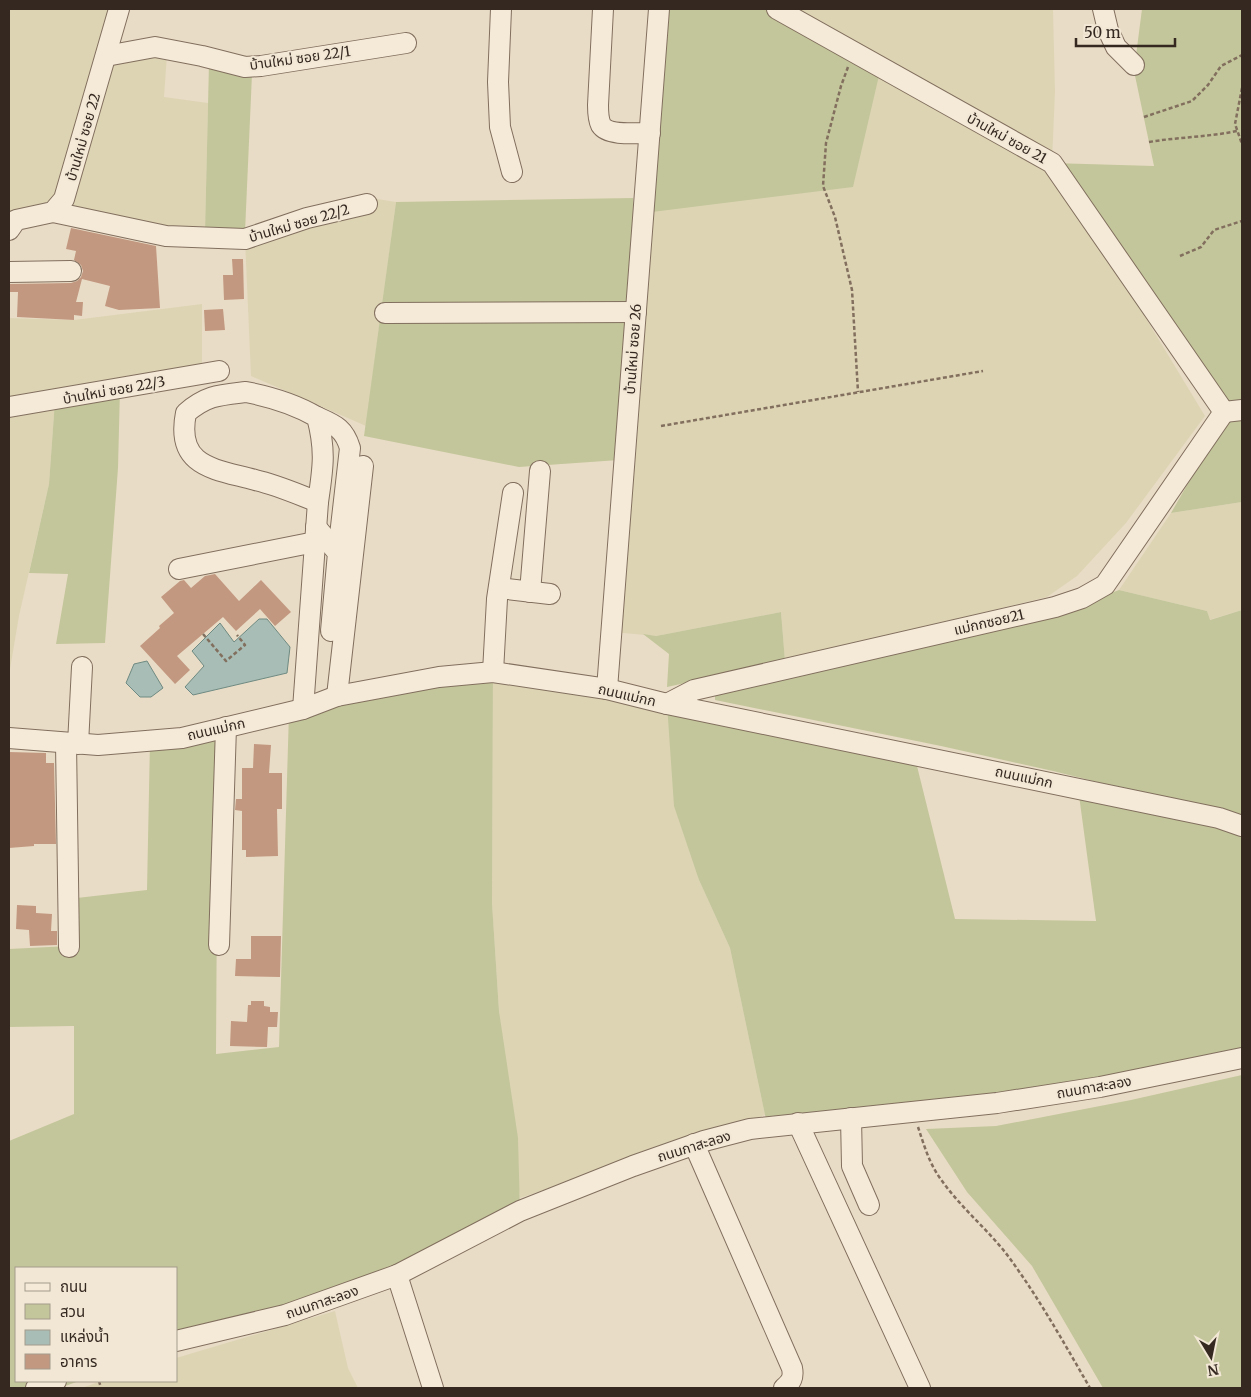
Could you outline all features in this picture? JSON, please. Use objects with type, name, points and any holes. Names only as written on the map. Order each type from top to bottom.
[{"type":"street","name":"บ้านใหม่ ซอย 22","points":[[53,212],[64,199],[119,9]]},
{"type":"street","points":[[501,9],[498,82],[500,127],[512,172]]},
{"type":"street","points":[[602,9],[598,105],[602,126],[606,130],[613,132],[650,134]]},
{"type":"street","name":"บ้านใหม่ ซอย 26","points":[[607,690],[659,9]]},
{"type":"street","name":"บ้านใหม่ ซอย 21","points":[[776,9],[1052,163],[1233,411]]},
{"type":"street","points":[[1103,9],[1108,30],[1116,47],[1134,65]]},
{"type":"street","name":"บ้านใหม่ ซอย 22/1","points":[[106,56],[155,47],[245,66],[261,66],[406,43]]},
{"type":"street","name":"บ้านใหม่ ซอย 22/2","points":[[53,212],[166,236],[245,239],[307,218],[367,204]]},
{"type":"street","points":[[9,230],[16,220],[53,212]]},
{"type":"street","points":[[9,272],[71,272]]},
{"type":"street","points":[[385,313],[636,312]]},
{"type":"street","name":"บ้านใหม่ ซอย 22/3","points":[[9,407],[219,370]]},
{"type":"street","points":[[318,502],[255,480],[220,472],[199,463],[190,451],[184,437],[186,413],[204,399],[246,392],[271,397],[303,409],[338,427],[343,432],[350,448],[338,552],[332,698]]},
{"type":"street","name":"แม่กกซอย21","points":[[667,704],[694,690],[1045,609],[1082,598],[1105,585],[1233,411]]},
{"type":"street","points":[[303,709],[318,502],[324,457],[317,417]]},
{"type":"street","points":[[332,698],[363,466]]},
{"type":"street","points":[[530,592],[540,471]]},
{"type":"street","points":[[493,672],[499,588],[513,493]]},
{"type":"street","points":[[316,535],[338,552]]},
{"type":"street","points":[[180,568],[316,535]]},
{"type":"street","points":[[499,588],[550,594]]},
{"type":"street","points":[[69,947],[72,743],[82,667]]},
{"type":"street","name":"ถนนแม่กก","points":[[9,738],[98,745],[182,738],[303,709],[332,698],[439,677],[493,672],[607,690],[1220,818],[1242,826]]},
{"type":"street","points":[[219,945],[226,727]]},
{"type":"street","name":"ถนนกาสะลอง","points":[[178,1341],[285,1315],[397,1275],[520,1211],[694,1144],[750,1129],[997,1103],[1100,1087],[1242,1058]]},
{"type":"street","points":[[851,1118],[852,1166],[868,1205]]},
{"type":"street","points":[[798,1123],[920,1388]]},
{"type":"street","points":[[694,1144],[792,1368],[793,1378],[784,1388]]},
{"type":"street","points":[[397,1275],[432,1388]]},
{"type":"street","points":[[36,1388],[53,1382]]},
{"type":"path","points":[[854,51],[841,86],[826,144],[823,186],[834,217],[852,290],[858,392]]},
{"type":"path","points":[[1144,117],[1192,101],[1208,85],[1221,66],[1242,55]]},
{"type":"path","points":[[1242,88],[1235,124],[1242,144]]},
{"type":"path","points":[[1149,142],[1172,138],[1214,136],[1237,131]]},
{"type":"path","points":[[1180,256],[1201,247],[1214,230],[1242,221]]},
{"type":"path","points":[[661,426],[983,371]]},
{"type":"path","points":[[203,634],[226,661],[245,645],[238,636]]},
{"type":"path","points":[[913,1111],[923,1144],[936,1172],[954,1196],[1012,1262],[1044,1307],[1090,1388]]},
{"type":"shaded area","points":[[9,9],[118,9],[53,212],[9,230]]},
{"type":"shaded area","points":[[777,9],[1053,9],[1055,91],[1052,163],[1205,416],[1126,523],[1077,576],[1047,597],[785,661],[781,612],[656,636],[612,632],[644,213]]},
{"type":"shaded area","points":[[167,55],[164,97],[208,103],[205,231],[141,224],[71,211],[113,64]]},
{"type":"shaded area","points":[[371,198],[396,202],[366,426],[251,376],[245,239]]},
{"type":"shaded area","points":[[202,304],[202,367],[55,400],[49,484],[19,616],[9,675],[9,318],[74,320]]},
{"type":"shaded area","points":[[1242,502],[1242,610],[1209,620],[1207,611],[1119,590],[1171,513]]},
{"type":"shaded area","points":[[493,672],[667,704],[699,880],[730,948],[765,1115],[520,1198],[499,1011],[492,903]]},
{"type":"shaded area","points":[[335,1311],[348,1368],[358,1388],[82,1388],[98,1382],[178,1382],[178,1357]]},
{"type":"green space","points":[[659,9],[774,9],[881,67],[853,187],[644,213]]},
{"type":"green space","points":[[1142,9],[1242,9],[1242,410],[1224,412],[1052,163],[1154,166],[1134,71]]},
{"type":"green space","points":[[209,63],[252,74],[245,232],[205,231]]},
{"type":"green space","points":[[633,198],[632,300],[619,460],[519,467],[364,436],[396,202]]},
{"type":"green space","points":[[120,389],[118,468],[105,643],[56,644],[68,574],[29,573],[49,484],[55,400]]},
{"type":"green space","points":[[1242,418],[1242,502],[1171,513],[1225,419]]},
{"type":"green space","points":[[1119,590],[1207,611],[1210,620],[1242,610],[1242,818],[1053,771],[715,700],[715,690],[1098,598]]},
{"type":"green space","points":[[781,612],[785,661],[667,687],[669,654],[643,634],[656,636]]},
{"type":"green space","points":[[493,672],[492,903],[499,1011],[518,1138],[520,1211],[442,1252],[178,1342],[178,1267],[15,1267],[15,1382],[76,1382],[60,1388],[9,1388],[9,1141],[74,1114],[74,1026],[9,1027],[9,949],[69,946],[68,899],[147,890],[150,741],[218,729],[216,1054],[279,1047],[289,712]]},
{"type":"green space","points":[[667,704],[914,754],[955,919],[1096,921],[1078,788],[1242,831],[1242,1058],[769,1126],[765,1115],[730,948],[699,880],[674,806]]},
{"type":"green space","points":[[1242,1075],[1242,1388],[1103,1388],[1032,1266],[967,1192],[926,1129],[996,1126],[1131,1100]]},
{"type":"water","points":[[259,619],[267,619],[290,647],[287,673],[193,695],[185,687],[204,666],[192,651],[220,623],[234,642]]},
{"type":"water","points":[[147,661],[163,688],[151,697],[140,697],[126,683],[134,664]]},
{"type":"building","points":[[71,228],[156,246],[160,308],[119,310],[105,306],[110,286],[82,279],[76,302],[83,302],[82,316],[74,315],[74,320],[17,317],[18,292],[9,292],[9,284],[71,283],[81,277],[83,271],[81,265],[74,260],[76,251],[66,249]]},
{"type":"building","points":[[232,259],[243,259],[244,299],[224,300],[223,275],[233,275]]},
{"type":"building","points":[[223,309],[225,330],[205,331],[204,310]]},
{"type":"building","points":[[215,574],[239,601],[261,580],[291,612],[275,626],[260,609],[236,631],[223,617],[177,656],[190,670],[175,684],[140,646],[174,613],[161,597],[180,581],[184,580],[191,588],[205,576]]},
{"type":"building","points":[[254,744],[271,745],[269,773],[282,773],[282,809],[277,809],[278,856],[246,857],[246,850],[242,850],[242,811],[235,810],[236,799],[242,799],[242,768],[253,768]]},
{"type":"building","points":[[9,752],[46,753],[46,763],[54,763],[56,844],[34,844],[34,846],[9,848]]},
{"type":"building","points":[[17,905],[36,906],[36,913],[52,914],[51,931],[57,931],[57,945],[30,946],[29,930],[16,929]]},
{"type":"building","points":[[251,936],[281,936],[280,977],[235,976],[236,959],[251,959]]},
{"type":"building","points":[[251,1001],[264,1001],[264,1006],[270,1007],[270,1012],[278,1012],[277,1027],[268,1027],[267,1047],[230,1046],[231,1021],[247,1022],[248,1005],[251,1005]]}]
